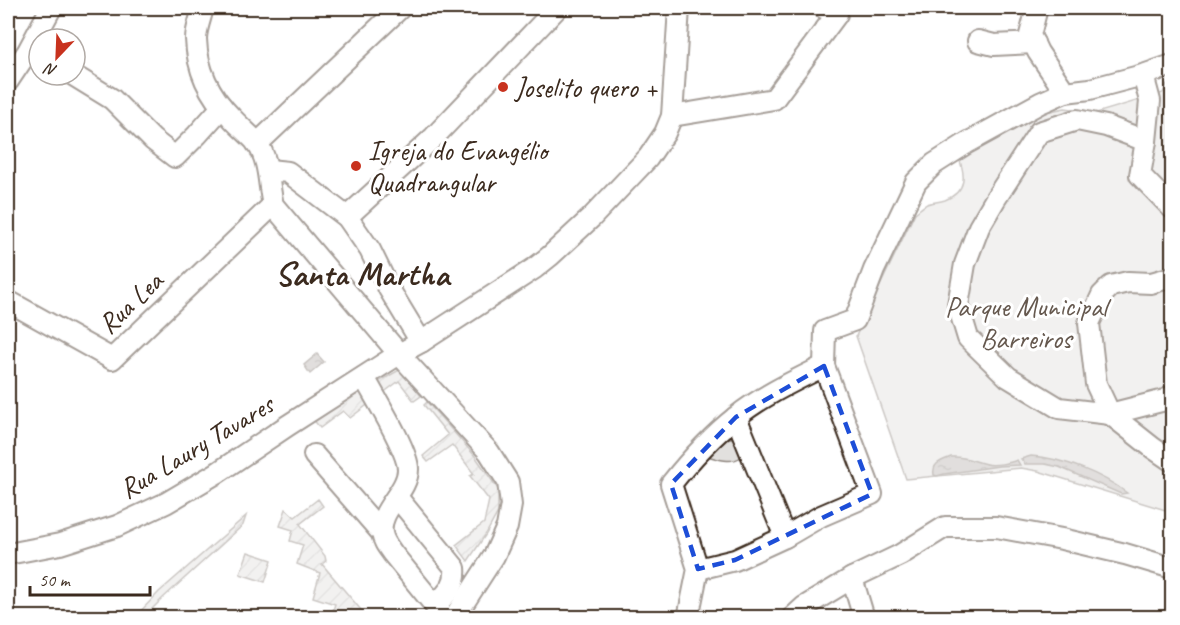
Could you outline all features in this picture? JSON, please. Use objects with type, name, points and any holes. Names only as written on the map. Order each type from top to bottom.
[{"type":"street","points":[[44,27],[51,8]]},
{"type":"street","points":[[203,8],[196,38],[200,70],[212,94],[257,144],[269,170],[273,205],[399,354],[489,452],[508,482],[511,505],[507,527],[495,556],[454,618]]},
{"type":"street","points":[[257,144],[400,8]]},
{"type":"street","points":[[347,217],[434,137],[557,8]]},
{"type":"street","name":"Rua Laury Tavares","points":[[8,554],[60,544],[117,526],[166,503],[217,473],[286,426],[536,268],[591,218],[648,158],[665,134],[672,116],[679,8]]},
{"type":"street","points":[[1037,8],[1030,35],[1038,52],[1065,92]]},
{"type":"street","points":[[672,116],[774,99],[831,11]]},
{"type":"street","points":[[978,41],[994,45],[1034,43]]},
{"type":"street","points":[[8,81],[27,60]]},
{"type":"street","points":[[698,568],[735,560],[785,537],[821,516],[872,494],[824,366],[825,331],[855,320],[874,270],[916,182],[934,164],[1040,103],[1065,92],[1090,89],[1173,65]]},
{"type":"street","points":[[1143,75],[1150,101],[1140,175],[1173,208]]},
{"type":"street","points":[[87,84],[112,99],[153,140],[175,157],[197,135],[226,112]]},
{"type":"street","points":[[1146,141],[1106,126],[1077,120],[1039,132],[979,227],[965,264],[958,304],[968,338],[1008,377],[1059,408],[1110,414],[1173,396]]},
{"type":"street","points":[[269,170],[288,172],[347,217],[370,250],[389,289],[421,342]]},
{"type":"street","name":"Rua Lea","points":[[8,302],[112,359],[273,205]]},
{"type":"street","points":[[1173,277],[1151,283],[1128,282],[1112,286],[1102,295],[1089,323],[1096,384],[1110,414],[1173,461]]},
{"type":"street","points":[[688,618],[698,568],[671,484],[690,459],[736,417],[778,389],[824,366]]},
{"type":"street","points":[[364,377],[405,456],[408,468],[406,479],[383,521],[381,532]]},
{"type":"street","points":[[736,417],[785,537]]},
{"type":"street","points":[[314,455],[381,532],[393,554],[440,612],[454,584],[455,568],[397,497]]},
{"type":"street","points":[[792,618],[804,607],[852,578],[900,555],[945,527],[996,526],[1062,539],[1173,568]]},
{"type":"street","points":[[852,578],[864,618]]},
{"type":"highlighted area","points":[[824,366],[872,494],[735,560],[698,569],[671,484],[736,417]]},
{"type":"green space","name":"Parque Municipal Barreiros","points":[[1172,81],[1172,512],[1038,471],[1021,468],[906,479],[856,336],[915,213],[927,204],[945,200],[961,187],[963,176],[958,156],[1046,112],[1065,108],[1080,110],[1090,115],[1163,93],[1167,84]]},
{"type":"green space","points":[[401,369],[421,396],[414,401],[399,381],[350,418],[343,411],[320,428],[313,419]]},
{"type":"green space","points":[[427,402],[475,456],[498,489],[498,512],[468,561],[456,545],[484,523],[489,500],[470,476],[474,474],[452,445],[428,462],[423,456],[448,435],[424,405]]},
{"type":"green space","points":[[727,438],[737,438],[743,446],[741,457],[729,461],[707,456]]},
{"type":"green space","points":[[318,499],[323,506],[300,524],[325,556],[326,561],[322,564],[367,617],[331,617],[335,604],[313,597],[320,573],[297,564],[303,545],[290,541],[293,530],[280,526],[286,509],[295,517]]},
{"type":"green space","points":[[246,516],[243,525],[144,617],[135,617],[159,592]]},
{"type":"green space","points":[[248,552],[272,560],[265,582],[240,574]]},
{"type":"water","points":[[317,354],[324,362],[310,374],[304,365]]},
{"type":"water","points":[[1031,456],[1056,460],[1082,468],[1106,479],[1127,493],[1121,494],[1059,467],[1025,464],[1021,459]]},
{"type":"water","points":[[951,457],[965,458],[989,465],[1017,460],[1020,465],[934,475],[936,465]]},
{"type":"place","name":"Joselito quero +","points":[[503,87]]},
{"type":"place","name":"Igreja do Evangélio Quadrangular","points":[[356,166]]},
{"type":"district","name":"Santa Martha","points":[[362,273]]}]
